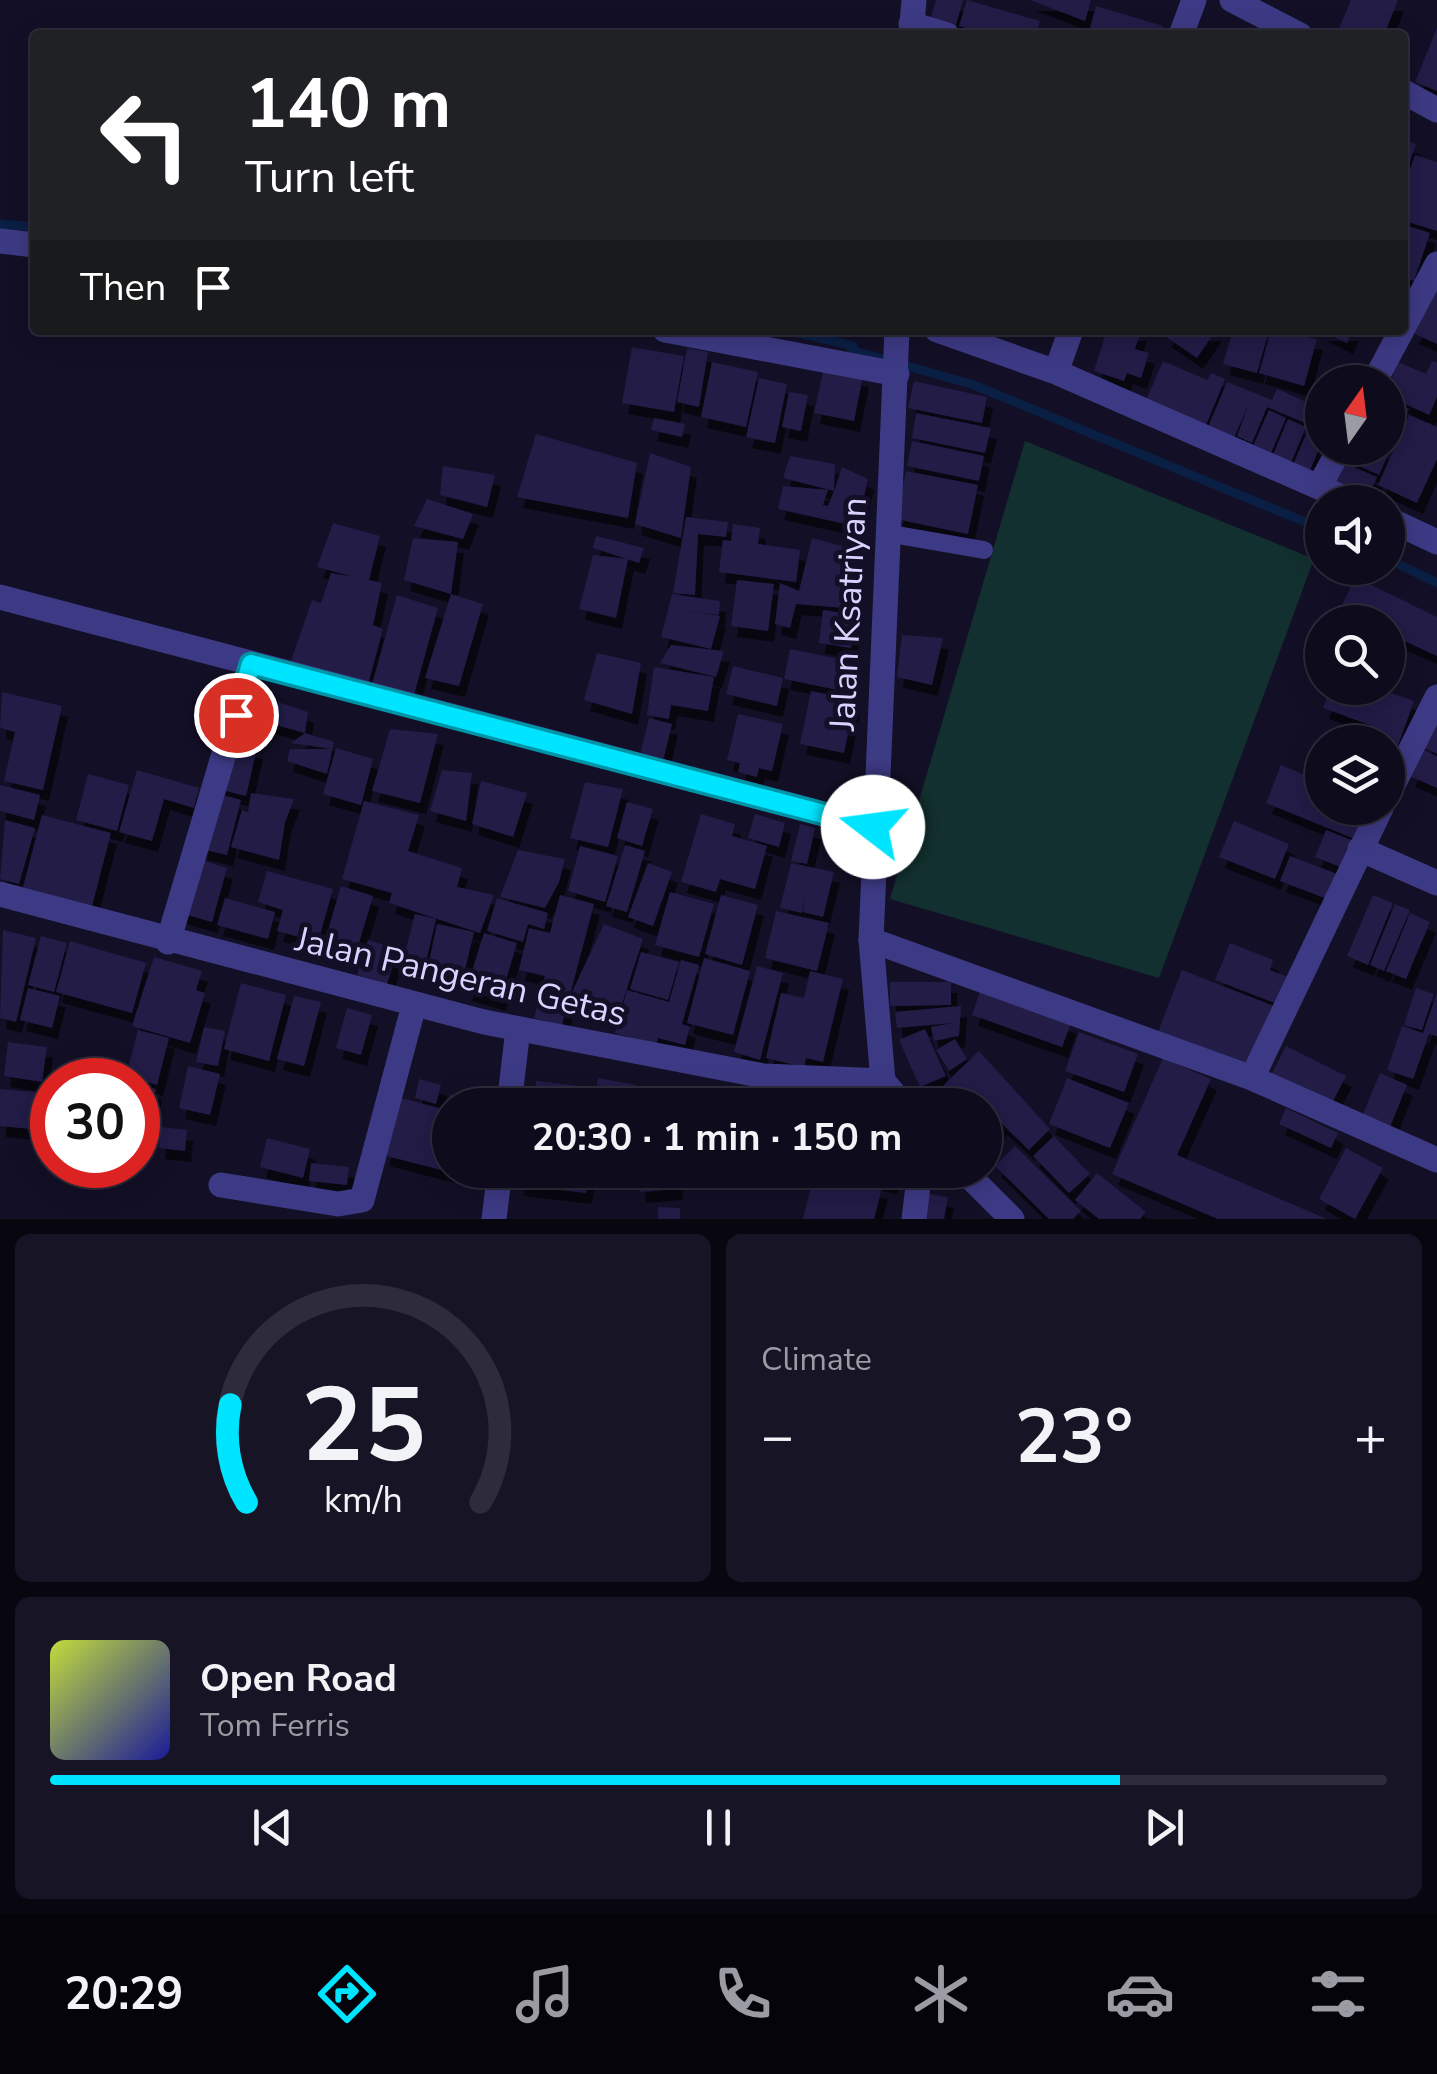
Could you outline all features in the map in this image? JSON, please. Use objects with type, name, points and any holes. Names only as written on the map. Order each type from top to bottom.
[{"type":"street","points":[[1183,30],[1194,0]]},
{"type":"street","points":[[1232,0],[1279,11],[1296,30]]},
{"type":"street","points":[[1408,94],[1437,110]]},
{"type":"street","points":[[0,241],[30,244]]},
{"type":"street","points":[[1408,319],[1437,264]]},
{"type":"street","points":[[713,335],[897,354]]},
{"type":"street","points":[[951,335],[1056,372],[1314,485]]},
{"type":"street","points":[[1056,372],[1069,335]]},
{"type":"street","points":[[1383,365],[1399,335]]},
{"type":"street","name":"Jalan Ksatriyan","points":[[883,1080],[871,940],[873,827],[897,354]]},
{"type":"street","points":[[1405,527],[1437,542]]},
{"type":"street","points":[[0,597],[873,827]]},
{"type":"street","points":[[168,942],[251,664]]},
{"type":"street","points":[[1405,762],[1437,698]]},
{"type":"street","points":[[1252,1078],[1373,825]]},
{"type":"street","points":[[1360,849],[1437,882]]},
{"type":"street","name":"Jalan Pangeran Getas","points":[[0,894],[168,942],[518,1030],[764,1076],[883,1080]]},
{"type":"street","points":[[871,940],[1252,1078],[1437,1160]]},
{"type":"street","points":[[221,1185],[338,1204],[360,1201],[414,1005]]},
{"type":"street","points":[[510,1088],[518,1030]]},
{"type":"street","points":[[883,1080],[889,1088]]},
{"type":"street","points":[[494,1219],[498,1188]]},
{"type":"street","points":[[914,1219],[918,1188]]},
{"type":"street","points":[[980,1188],[1012,1219]]},
{"type":"lane","points":[[886,534],[984,550]]},
{"type":"green space","points":[[1025,441],[1305,555],[1305,583],[1159,978],[890,899]]},
{"type":"building","points":[[936,0],[963,0],[955,28],[930,20]]},
{"type":"building","points":[[967,0],[1040,21],[1037,30],[972,30],[959,26]]},
{"type":"building","points":[[1030,0],[1091,0],[1085,21]]},
{"type":"building","points":[[1351,0],[1398,0],[1386,30],[1338,30]]},
{"type":"building","points":[[1096,6],[1163,26],[1162,30],[1089,30]]},
{"type":"building","points":[[1437,28],[1437,91],[1415,82]]},
{"type":"building","points":[[1408,142],[1416,144],[1408,167]]},
{"type":"building","points":[[1415,155],[1437,162],[1437,231],[1408,222],[1408,175]]},
{"type":"building","points":[[1408,226],[1430,233],[1414,281],[1408,279]]},
{"type":"building","points":[[1437,289],[1437,344],[1413,333]]},
{"type":"building","points":[[1105,335],[1139,335],[1135,349],[1149,353],[1141,378],[1127,373],[1124,381],[1094,371]]},
{"type":"building","points":[[1166,335],[1213,335],[1197,358]]},
{"type":"building","points":[[1232,335],[1268,335],[1257,373],[1223,364]]},
{"type":"building","points":[[1270,335],[1317,339],[1310,365],[1305,365],[1304,386],[1259,373]]},
{"type":"building","points":[[1331,335],[1351,335],[1347,343]]},
{"type":"building","points":[[632,347],[684,356],[674,412],[622,403]]},
{"type":"building","points":[[687,348],[708,352],[699,407],[677,402]]},
{"type":"building","points":[[1163,361],[1207,380],[1211,373],[1225,379],[1204,430],[1145,403]]},
{"type":"building","points":[[1396,361],[1426,374],[1432,361],[1437,363],[1437,397],[1429,415],[1405,404],[1405,365],[1395,365]]},
{"type":"building","points":[[712,362],[758,372],[746,427],[701,417]]},
{"type":"building","points":[[824,367],[863,376],[854,421],[814,413]]},
{"type":"building","points":[[759,378],[787,384],[775,443],[746,437]]},
{"type":"building","points":[[914,381],[987,397],[982,423],[908,408]]},
{"type":"building","points":[[1227,382],[1272,400],[1277,389],[1305,401],[1305,423],[1267,407],[1252,443],[1237,436],[1250,401],[1234,438],[1208,427]]},
{"type":"building","points":[[789,392],[808,395],[801,431],[782,427]]},
{"type":"building","points":[[1269,410],[1286,418],[1268,460],[1250,453]]},
{"type":"building","points":[[916,413],[991,428],[985,453],[912,438]]},
{"type":"building","points":[[1409,415],[1437,427],[1437,459],[1417,503],[1405,497],[1405,485],[1378,485],[1387,465],[1405,465],[1405,424]]},
{"type":"building","points":[[654,418],[685,424],[682,437],[651,430]]},
{"type":"building","points":[[1288,419],[1305,427],[1288,470],[1270,462]]},
{"type":"building","points":[[536,434],[637,463],[628,518],[517,497]]},
{"type":"building","points":[[1305,437],[1305,465],[1312,465],[1308,475],[1292,467]]},
{"type":"building","points":[[912,441],[984,456],[979,481],[907,466]]},
{"type":"building","points":[[650,453],[691,467],[681,538],[635,524]]},
{"type":"building","points":[[790,456],[835,464],[834,491],[783,478]]},
{"type":"building","points":[[1336,465],[1349,465],[1377,477],[1373,485],[1326,485]]},
{"type":"building","points":[[1357,465],[1383,465],[1379,475]]},
{"type":"building","points":[[443,466],[495,475],[487,507],[440,495]]},
{"type":"building","points":[[842,467],[868,479],[861,509],[850,525],[778,509],[783,486],[828,490],[823,505],[828,506]]},
{"type":"building","points":[[906,471],[978,485],[968,534],[896,519]]},
{"type":"building","points":[[427,499],[473,514],[463,539],[414,526]]},
{"type":"building","points":[[686,517],[728,522],[726,537],[698,534],[695,595],[673,593]]},
{"type":"building","points":[[333,523],[380,536],[369,580],[382,583],[373,625],[383,629],[368,685],[291,661],[312,600],[321,603],[331,573],[354,577],[317,567]]},
{"type":"building","points":[[733,524],[760,528],[758,544],[800,550],[796,582],[719,572],[723,540],[731,541]]},
{"type":"building","points":[[596,536],[644,548],[639,563],[593,548]]},
{"type":"building","points":[[413,538],[458,542],[451,594],[404,580]]},
{"type":"building","points":[[812,538],[845,547],[844,608],[796,604],[790,628],[775,624],[780,583],[799,591]]},
{"type":"building","points":[[593,555],[628,559],[616,618],[579,609]]},
{"type":"building","points":[[737,580],[774,584],[768,631],[731,626]]},
{"type":"building","points":[[1351,585],[1371,585],[1437,617],[1437,656],[1405,641],[1405,605],[1342,605]]},
{"type":"building","points":[[451,594],[483,604],[459,686],[425,678]]},
{"type":"building","points":[[672,594],[720,601],[719,615],[685,610],[720,616],[711,649],[661,637]]},
{"type":"building","points":[[397,595],[438,608],[414,695],[372,684]]},
{"type":"building","points":[[823,610],[855,615],[851,648],[819,643]]},
{"type":"building","points":[[902,635],[943,638],[932,685],[897,677]]},
{"type":"building","points":[[671,645],[724,651],[716,677],[660,663]]},
{"type":"building","points":[[790,649],[849,661],[843,691],[784,679]]},
{"type":"building","points":[[597,653],[641,663],[632,714],[584,700]]},
{"type":"building","points":[[733,666],[783,678],[777,706],[726,694]]},
{"type":"building","points":[[654,667],[714,677],[708,711],[671,705],[669,719],[647,715]]},
{"type":"building","points":[[811,691],[855,700],[844,753],[800,744]]},
{"type":"building","points":[[2,692],[62,706],[43,790],[4,781],[15,732],[0,728]]},
{"type":"building","points":[[260,696],[308,712],[305,733],[247,717]]},
{"type":"building","points":[[1405,698],[1414,701],[1405,726],[1370,725],[1323,708],[1405,705]]},
{"type":"building","points":[[738,714],[783,724],[772,771],[759,768],[757,777],[738,772],[740,763],[727,760]]},
{"type":"building","points":[[649,718],[672,724],[663,761],[640,755]]},
{"type":"building","points":[[1437,723],[1437,754],[1423,747]]},
{"type":"building","points":[[390,729],[438,734],[420,803],[372,791]]},
{"type":"building","points":[[305,733],[334,742],[327,774],[287,761],[290,749],[332,749],[291,743]]},
{"type":"building","points":[[229,741],[257,748],[246,796],[218,789]]},
{"type":"building","points":[[336,748],[373,759],[361,805],[323,794]]},
{"type":"building","points":[[1421,749],[1437,756],[1437,788],[1409,776]]},
{"type":"building","points":[[1281,765],[1305,775],[1305,819],[1266,803]]},
{"type":"building","points":[[137,770],[199,788],[194,808],[164,799],[152,841],[119,832]]},
{"type":"building","points":[[442,770],[472,773],[466,821],[430,811]]},
{"type":"building","points":[[88,774],[129,785],[117,831],[76,820]]},
{"type":"building","points":[[481,781],[527,793],[513,837],[472,824]]},
{"type":"building","points":[[585,782],[623,789],[608,847],[570,838]]},
{"type":"building","points":[[0,785],[40,795],[34,820],[0,811]]},
{"type":"building","points":[[215,793],[241,800],[227,855],[201,849]]},
{"type":"building","points":[[251,793],[294,799],[285,822],[279,860],[231,847],[242,810],[248,812]]},
{"type":"building","points":[[364,801],[419,815],[408,851],[462,868],[457,887],[494,895],[480,933],[389,903],[392,893],[342,879]]},
{"type":"building","points":[[627,802],[653,809],[642,846],[617,838]]},
{"type":"building","points":[[701,814],[735,824],[732,836],[767,846],[755,889],[720,879],[716,892],[681,882]]},
{"type":"building","points":[[755,814],[785,823],[779,847],[748,838]]},
{"type":"building","points":[[42,815],[111,833],[92,906],[23,887]]},
{"type":"building","points":[[5,820],[35,828],[19,884],[0,879]]},
{"type":"building","points":[[1234,821],[1289,844],[1275,879],[1219,857]]},
{"type":"building","points":[[800,824],[815,828],[807,864],[791,861]]},
{"type":"building","points":[[1320,825],[1361,825],[1355,839]]},
{"type":"building","points":[[1326,830],[1359,843],[1348,870],[1315,857]]},
{"type":"building","points":[[625,845],[645,851],[627,912],[606,906]]},
{"type":"building","points":[[580,846],[618,856],[605,902],[568,891]]},
{"type":"building","points":[[518,850],[565,859],[559,882],[545,908],[500,897]]},
{"type":"building","points":[[1290,856],[1340,875],[1330,900],[1280,881]]},
{"type":"building","points":[[201,860],[227,868],[212,922],[177,912]]},
{"type":"building","points":[[648,863],[672,872],[653,926],[628,917]]},
{"type":"building","points":[[791,863],[834,872],[823,917],[803,912],[805,898],[802,913],[780,908]]},
{"type":"building","points":[[267,871],[333,889],[318,942],[277,931],[283,910],[258,902]]},
{"type":"building","points":[[341,886],[373,896],[356,953],[324,944]]},
{"type":"building","points":[[670,892],[714,904],[699,957],[655,945]]},
{"type":"building","points":[[560,895],[594,904],[562,1025],[534,1018],[545,976],[519,970],[529,928],[550,933]]},
{"type":"building","points":[[721,895],[758,905],[742,965],[705,954]]},
{"type":"building","points":[[1373,895],[1393,903],[1368,965],[1347,956]]},
{"type":"building","points":[[225,898],[275,912],[268,939],[217,925]]},
{"type":"building","points":[[497,898],[548,913],[544,929],[528,924],[523,942],[487,931]]},
{"type":"building","points":[[1395,904],[1410,910],[1384,971],[1370,965]]},
{"type":"building","points":[[776,911],[829,923],[817,971],[765,958]]},
{"type":"building","points":[[1410,913],[1430,922],[1406,979],[1386,971]]},
{"type":"building","points":[[415,914],[436,919],[426,962],[404,957]]},
{"type":"building","points":[[437,924],[474,932],[463,978],[427,971]]},
{"type":"building","points":[[604,924],[643,939],[619,1013],[572,992]]},
{"type":"building","points":[[3,930],[36,938],[16,1022],[0,1018]]},
{"type":"building","points":[[484,933],[517,943],[500,1000],[466,990]]},
{"type":"building","points":[[41,936],[67,943],[54,992],[28,985]]},
{"type":"building","points":[[368,940],[398,949],[387,984],[357,975]]},
{"type":"building","points":[[70,941],[146,963],[132,1013],[56,992]]},
{"type":"building","points":[[1230,943],[1273,960],[1270,970],[1291,978],[1280,1005],[1215,980]]},
{"type":"building","points":[[641,952],[679,962],[668,1000],[630,989]]},
{"type":"building","points":[[154,957],[202,971],[196,990],[205,993],[190,1043],[132,1026]]},
{"type":"building","points":[[704,958],[750,971],[733,1035],[687,1023]]},
{"type":"building","points":[[681,960],[699,965],[682,1024],[690,1027],[685,1045],[658,1038],[656,1045],[615,1033],[627,990],[669,1002]]},
{"type":"building","points":[[757,966],[783,973],[760,1060],[734,1052]]},
{"type":"building","points":[[1182,970],[1274,1006],[1250,1067],[1155,1039]]},
{"type":"building","points":[[810,971],[843,979],[823,1062],[806,1058],[804,1067],[766,1058],[781,993],[804,998]]},
{"type":"building","points":[[890,982],[951,982],[951,1005],[890,1006]]},
{"type":"building","points":[[241,983],[286,995],[269,1061],[224,1049]]},
{"type":"building","points":[[28,988],[60,996],[52,1028],[20,1020]]},
{"type":"building","points":[[1416,988],[1434,994],[1422,1030],[1404,1025]]},
{"type":"building","points":[[980,991],[1071,1023],[1062,1047],[972,1015]]},
{"type":"building","points":[[1437,993],[1437,1036],[1429,1034],[1413,1079],[1387,1070],[1402,1026],[1423,1033]]},
{"type":"building","points":[[294,996],[321,1002],[304,1066],[277,1059]]},
{"type":"building","points":[[961,1006],[959,1036],[934,1041],[931,1027],[953,1023],[897,1028],[895,1012]]},
{"type":"building","points":[[347,1008],[372,1015],[361,1055],[336,1048]]},
{"type":"building","points":[[204,1027],[225,1031],[218,1066],[196,1062]]},
{"type":"building","points":[[925,1029],[946,1076],[920,1087],[899,1040]]},
{"type":"building","points":[[138,1030],[169,1038],[160,1073],[160,1058],[131,1058]]},
{"type":"building","points":[[1079,1032],[1138,1054],[1124,1092],[1065,1071]]},
{"type":"building","points":[[955,1039],[967,1059],[949,1071],[936,1050]]},
{"type":"building","points":[[8,1042],[47,1047],[45,1058],[30,1058],[30,1080],[4,1076]]},
{"type":"building","points":[[1286,1046],[1346,1076],[1329,1109],[1269,1079]]},
{"type":"building","points":[[979,1051],[1050,1129],[1029,1150],[1002,1124],[1002,1088],[941,1088]]},
{"type":"building","points":[[1163,1058],[1211,1079],[1177,1155],[1327,1219],[1218,1219],[1112,1174]]},
{"type":"building","points":[[188,1066],[220,1074],[210,1115],[179,1108]]},
{"type":"building","points":[[1380,1073],[1407,1085],[1388,1132],[1360,1121]]},
{"type":"building","points":[[598,1078],[636,1085],[635,1088],[596,1088]]},
{"type":"building","points":[[1067,1078],[1129,1103],[1110,1148],[1049,1124]]},
{"type":"building","points":[[419,1079],[441,1085],[432,1088],[432,1103],[415,1098]]},
{"type":"building","points":[[536,1081],[580,1086],[580,1088],[535,1088]]},
{"type":"building","points":[[0,1089],[30,1092],[30,1129],[0,1126]]},
{"type":"building","points":[[398,1097],[432,1106],[432,1168],[383,1155]]},
{"type":"building","points":[[1286,1108],[1338,1133],[1331,1148],[1279,1124]]},
{"type":"building","points":[[161,1127],[187,1130],[185,1151],[160,1148]]},
{"type":"building","points":[[1054,1136],[1090,1174],[1069,1193],[1033,1156]]},
{"type":"building","points":[[267,1138],[310,1149],[303,1178],[260,1167]]},
{"type":"building","points":[[1015,1146],[1081,1211],[1073,1219],[1049,1219],[1002,1173],[1002,1159]]},
{"type":"building","points":[[1346,1148],[1383,1168],[1355,1219],[1319,1199]]},
{"type":"building","points":[[311,1163],[349,1167],[347,1185],[309,1181]]},
{"type":"building","points":[[1097,1173],[1146,1212],[1140,1219],[1099,1219],[1075,1200]]},
{"type":"building","points":[[544,1188],[587,1188],[586,1193]]},
{"type":"building","points":[[640,1188],[677,1188],[677,1189],[640,1192]]},
{"type":"building","points":[[811,1188],[882,1188],[874,1219],[803,1219]]},
{"type":"building","points":[[924,1193],[948,1197],[944,1219],[920,1219]]},
{"type":"building","points":[[658,1207],[680,1208],[680,1219],[658,1219]]},
{"type":"waterway","points":[[0,224],[30,227]]},
{"type":"waterway","points":[[807,335],[853,346]]},
{"type":"waterway","points":[[851,350],[974,385],[1305,522]]},
{"type":"waterway","points":[[1405,567],[1437,583]]},
{"type":"route","points":[[236,715],[251,664],[873,827]]}]
